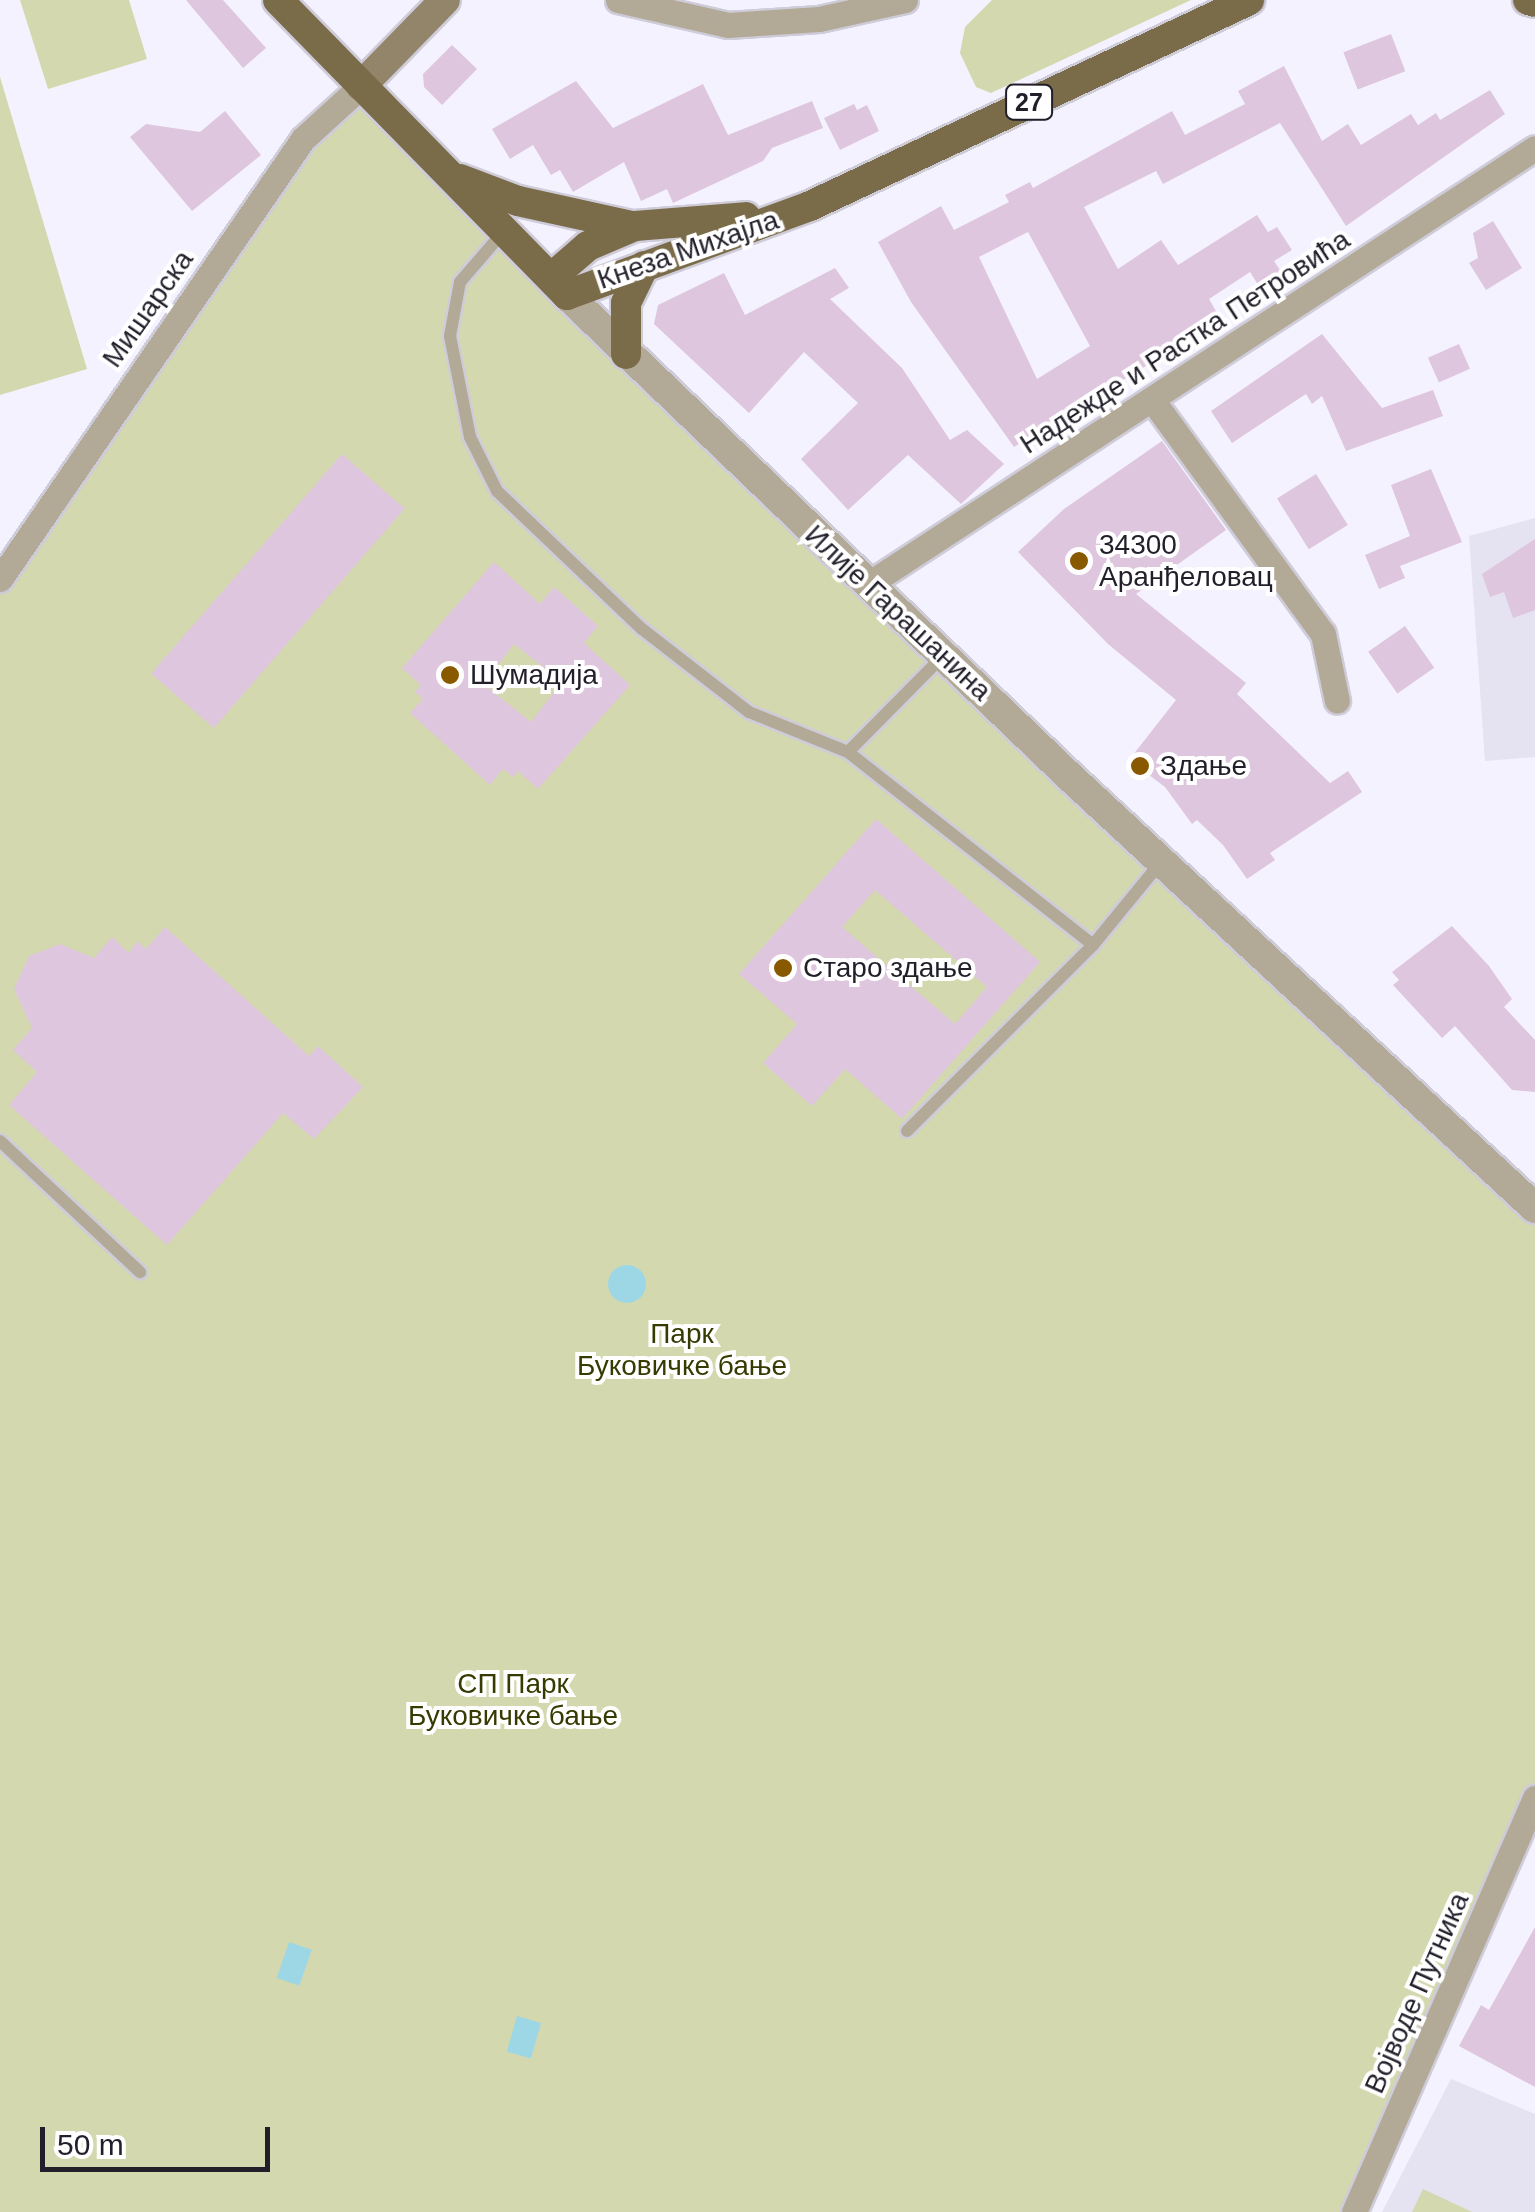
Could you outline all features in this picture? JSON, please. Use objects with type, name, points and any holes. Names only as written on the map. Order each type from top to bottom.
[{"type":"main road","name":"Илије Гарашанина","points":[[278,0],[559,286]]},
{"type":"main road","points":[[361,86],[445,0]]},
{"type":"main road","name":"Кнеза Михајла","points":[[559,286],[644,266],[810,206],[1249,0]]},
{"type":"main road","points":[[1528,0],[1535,2]]},
{"type":"main road","name":"27","points":[[452,176],[518,201],[635,226]]},
{"type":"main road","name":"Кнеза Михајла","points":[[559,286],[588,246],[635,226],[714,223],[810,206]]},
{"type":"main road","points":[[626,354],[626,303],[644,266]]},
{"type":"street","points":[[618,0],[728,25],[819,19],[906,0]]},
{"type":"street","name":"Мишарска","points":[[0,580],[302,139],[361,86]]},
{"type":"street","name":"Надежде и Растка Петровића","points":[[867,585],[1535,148]]},
{"type":"street","name":"Илије Гарашанина","points":[[559,286],[1160,862],[1535,1208]]},
{"type":"street","points":[[1152,401],[1323,634],[1337,701]]},
{"type":"street","name":"Војводе Путника","points":[[1354,2212],[1535,1798]]},
{"type":"lane","points":[[504,231],[460,282],[450,336],[470,437],[497,491],[642,629],[749,712],[848,752],[1093,944]]},
{"type":"lane","points":[[848,752],[944,656]]},
{"type":"lane","points":[[907,1131],[1093,944],[1160,862]]},
{"type":"lane","points":[[0,1141],[140,1272]]},
{"type":"shaded area","points":[[1535,518],[1535,757],[1485,761],[1469,536]]},
{"type":"shaded area","points":[[1451,2079],[1535,2114],[1535,2212],[1382,2212]]},
{"type":"green space","points":[[20,0],[129,0],[147,59],[48,89]]},
{"type":"green space","points":[[992,0],[1191,0],[991,93],[976,87],[960,53],[965,27]]},
{"type":"green space","points":[[0,77],[87,369],[0,395]]},
{"type":"green space","name":"Парк Буковичке бање","points":[[361,86],[1535,1210],[1535,1795],[1355,2212],[0,2212],[0,583],[303,139]]},
{"type":"green space","points":[[1423,2189],[1472,2212],[1412,2212]]},
{"type":"water","points":[[627,1265],[640,1271],[646,1284],[640,1297],[627,1303],[614,1297],[608,1284],[614,1271]]},
{"type":"water","points":[[289,1942],[312,1950],[299,1986],[277,1978]]},
{"type":"water","points":[[517,2016],[541,2023],[531,2058],[507,2052]]},
{"type":"building","points":[[186,0],[223,0],[266,48],[243,68]]},
{"type":"building","points":[[1391,34],[1405,71],[1358,90],[1343,52]]},
{"type":"building","points":[[452,45],[477,69],[442,105],[424,87],[423,74]]},
{"type":"building","points":[[1284,66],[1322,141],[1348,124],[1361,145],[1411,114],[1418,125],[1436,113],[1440,120],[1490,90],[1505,114],[1346,226],[1280,123],[1163,184],[1156,171],[1084,207],[1118,269],[1161,240],[1178,265],[1257,215],[1268,232],[1277,227],[1292,250],[1274,261],[1284,276],[1262,291],[1250,272],[1209,299],[1221,320],[1014,447],[911,302],[878,242],[941,206],[954,230],[1009,202],[1005,195],[1030,182],[1033,188],[1172,111],[1185,135],[1245,104],[1238,91]],"holes":[[[1028,232],[1090,346],[1037,379],[979,257]]]},
{"type":"building","points":[[576,81],[613,128],[703,84],[728,135],[812,101],[823,128],[772,148],[763,161],[673,203],[667,189],[641,201],[624,162],[573,192],[560,170],[551,175],[533,145],[510,159],[492,129]]},
{"type":"building","points":[[854,104],[857,110],[867,105],[879,131],[840,150],[824,118]]},
{"type":"building","points":[[225,111],[261,155],[192,211],[130,137],[146,124],[200,132]]},
{"type":"building","points":[[1493,221],[1522,268],[1486,290],[1469,263],[1478,258],[1473,233]]},
{"type":"building","points":[[835,268],[849,288],[830,299],[902,368],[950,440],[967,430],[1004,464],[961,504],[908,455],[848,510],[801,459],[858,403],[804,352],[749,413],[654,324],[658,305],[724,273],[745,315]]},
{"type":"building","points":[[1322,334],[1382,408],[1433,390],[1443,416],[1346,451],[1322,396],[1312,404],[1306,394],[1232,443],[1211,411]]},
{"type":"building","points":[[1459,344],[1470,369],[1439,382],[1428,358]]},
{"type":"building","points":[[1162,441],[1226,530],[1136,594],[1246,683],[1237,694],[1330,783],[1348,771],[1362,792],[1270,853],[1275,860],[1247,879],[1223,845],[1197,820],[1192,824],[1165,787],[1129,760],[1176,700],[1108,644],[1018,552],[1064,509]]},
{"type":"building","points":[[342,454],[405,508],[214,728],[151,674]]},
{"type":"building","points":[[1431,469],[1462,542],[1400,566],[1405,578],[1379,589],[1365,555],[1410,536],[1391,485]]},
{"type":"building","points":[[1316,474],[1348,525],[1309,549],[1277,498]]},
{"type":"building","points":[[1535,539],[1535,610],[1513,618],[1504,592],[1490,597],[1482,574]]},
{"type":"building","name":"Шумадија","points":[[494,562],[540,604],[554,587],[598,626],[584,643],[630,685],[538,789],[518,771],[513,777],[503,769],[490,785],[410,713],[423,699],[415,692],[421,685],[402,668]],"holes":[[[514,644],[562,682],[531,722],[483,684]]]},
{"type":"building","points":[[1405,626],[1434,668],[1397,694],[1368,652]]},
{"type":"building","name":"Старо здање","points":[[876,819],[1040,962],[902,1119],[845,1069],[812,1106],[763,1063],[797,1024],[739,974]],"holes":[[[875,890],[987,987],[955,1024],[842,927]]]},
{"type":"building","points":[[1452,926],[1489,966],[1512,999],[1504,1007],[1535,1040],[1535,1092],[1512,1090],[1455,1026],[1442,1038],[1393,985],[1399,980],[1392,972]]},
{"type":"building","points":[[165,927],[309,1056],[318,1046],[363,1087],[314,1139],[283,1113],[167,1245],[9,1105],[37,1072],[13,1050],[32,1028],[14,989],[29,956],[60,944],[94,958],[112,937],[129,953],[137,941],[146,949]]},
{"type":"building","points":[[1535,1927],[1535,2087],[1459,2046],[1481,2005],[1489,2010]]},
{"type":"place","name":"34300 Аранђеловац","points":[[1079,561]]},
{"type":"place","name":"Шумадија","points":[[450,675]]},
{"type":"place","name":"Здање","points":[[1140,766]]},
{"type":"place","name":"Старо здање","points":[[783,968]]},
{"type":"park label","name":"СП Парк Буковичке бање","points":[[513,1700]]}]
